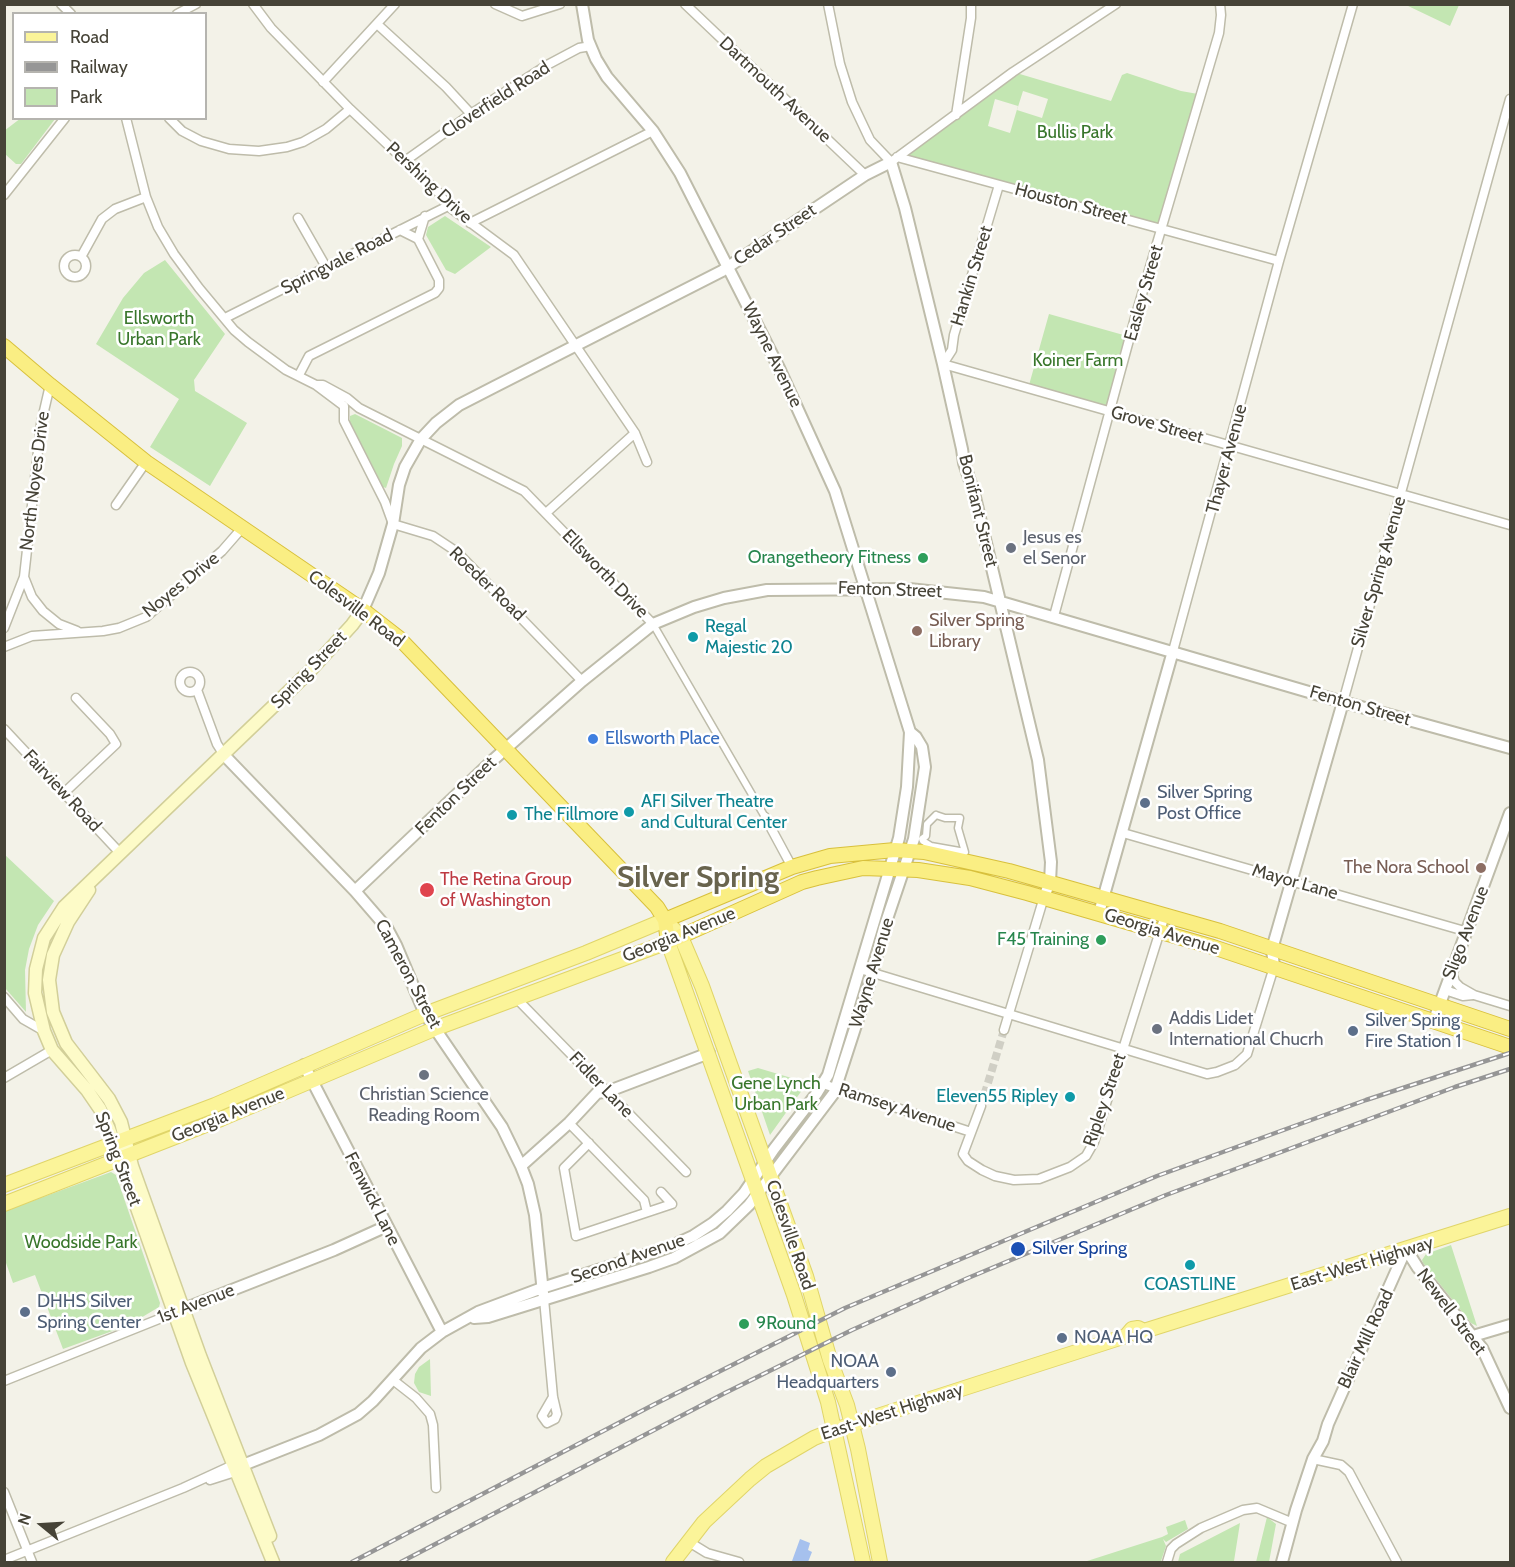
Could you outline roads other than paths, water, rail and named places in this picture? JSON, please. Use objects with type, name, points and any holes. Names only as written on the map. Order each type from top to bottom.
[{"type":"highway","name":"Colesville Road","points":[[7,353],[146,462],[363,610],[399,639],[657,907],[665,920],[668,942]]},
{"type":"highway","name":"Georgia Avenue","points":[[665,920],[792,867],[830,856],[895,850],[942,855],[1050,882],[1220,931],[1510,1029]]},
{"type":"highway","name":"Georgia Avenue","points":[[668,942],[804,882],[855,870],[897,869],[970,878],[1160,931],[1365,997],[1510,1047]]},
{"type":"highway","points":[[1365,997],[1370,981]]},
{"type":"main road","name":"Spring Street","points":[[273,1563],[178,1311],[119,1140],[87,1090],[52,1050],[37,1006],[35,981],[44,938],[64,907],[309,672],[363,610]]},
{"type":"main road","name":"Spring Street","points":[[119,1140],[121,1122],[109,1099],[66,1043],[59,1030],[50,999],[49,980],[54,955],[68,922],[84,897],[120,853]]},
{"type":"main road","name":"Colesville Road","points":[[665,920],[681,937],[702,986],[806,1276],[830,1360],[852,1424],[880,1563]]},
{"type":"main road","name":"Georgia Avenue","points":[[4,1185],[215,1105],[426,1014],[665,920]]},
{"type":"main road","name":"Colesville Road","points":[[668,942],[803,1323],[828,1402],[863,1563]]},
{"type":"main road","name":"Georgia Avenue","points":[[4,1204],[312,1081],[434,1029],[668,942]]},
{"type":"main road","points":[[486,1009],[495,999],[536,982],[537,972]]},
{"type":"main road","name":"East-West Highway","points":[[673,1563],[704,1522],[766,1466],[814,1438],[1126,1336],[1132,1329],[1138,1328],[1144,1331],[1510,1216]]},
{"type":"main road","name":"Spring Street","points":[[237,1468],[280,1563]]},
{"type":"main road","name":"East-West Highway","points":[[685,1563],[689,1542]]},
{"type":"street","points":[[181,12],[196,4]]},
{"type":"street","name":"Pershing Drive","points":[[253,4],[271,28],[323,82],[439,193],[448,206],[514,255],[634,433],[647,462]]},
{"type":"street","points":[[323,82],[395,4]]},
{"type":"street","points":[[495,4],[522,16],[560,4]]},
{"type":"street","name":"Wayne Avenue","points":[[582,4],[591,46],[607,77],[653,131],[680,173],[822,459],[846,522],[910,732],[905,808],[895,850],[897,869],[872,974],[836,1089],[770,1177],[755,1188]]},
{"type":"street","name":"Dartmouth Avenue","points":[[684,4],[865,175]]},
{"type":"street","name":"Bonifant Street","points":[[828,4],[840,64],[852,102],[870,140],[894,160],[943,364],[964,463],[974,493],[1038,760],[1052,862],[1050,882],[1004,1030]]},
{"type":"street","points":[[956,115],[971,18],[971,4]]},
{"type":"street","name":"Cedar Street","points":[[421,439],[436,423],[459,405],[714,276],[865,175],[894,160],[1044,51],[1116,4]]},
{"type":"street","name":"Easley Street","points":[[1054,616],[1135,318],[1219,33],[1220,4]]},
{"type":"street","name":"Thayer Avenue","points":[[1099,913],[1230,446],[1279,261],[1353,4]]},
{"type":"street","points":[[377,24],[446,87],[471,114]]},
{"type":"street","name":"Cloverfield Road","points":[[405,161],[471,114],[549,64],[579,48],[591,46]]},
{"type":"street","name":"Silver Spring Avenue","points":[[1122,1048],[1207,1074],[1235,1065],[1247,1054],[1274,967],[1272,949],[1510,99]]},
{"type":"street","points":[[171,120],[182,131],[201,141],[229,149],[259,151],[303,142],[326,129],[350,109]]},
{"type":"street","points":[[4,195],[63,120]]},
{"type":"street","name":"Ellsworth Drive","points":[[127,120],[146,197],[158,227],[174,254],[199,288],[248,342],[286,370],[316,385],[344,406],[344,422],[385,502],[393,524]]},
{"type":"street","points":[[470,223],[653,131]]},
{"type":"street","name":"Houston Street","points":[[894,160],[999,185],[1279,261]]},
{"type":"street","name":"Hankin Street","points":[[943,364],[952,350],[954,335],[999,185]]},
{"type":"street","points":[[81,257],[102,219],[114,209],[146,197]]},
{"type":"street","name":"Springvale Road","points":[[225,318],[448,206]]},
{"type":"street","points":[[418,239],[425,216]]},
{"type":"street","points":[[298,218],[326,267]]},
{"type":"street","points":[[299,375],[309,356],[435,293],[439,288],[439,280],[418,239],[400,230]]},
{"type":"street","name":"Grove Street","points":[[943,364],[1510,525]]},
{"type":"street","name":"North Noyes Drive","points":[[4,628],[24,577],[41,424],[50,385]]},
{"type":"street","name":"Ellsworth Drive","points":[[316,385],[323,385],[347,398],[359,408],[524,491],[546,513],[653,624],[792,867]]},
{"type":"street","points":[[546,513],[634,433]]},
{"type":"street","name":"Spring Street","points":[[363,610],[379,573],[393,524],[399,485],[405,467],[421,439]]},
{"type":"street","points":[[116,505],[146,462]]},
{"type":"street","name":"Roeder Road","points":[[393,524],[434,536],[457,552],[582,681]]},
{"type":"street","name":"Noyes Drive","points":[[4,647],[32,636],[103,632],[146,617],[222,551],[243,527]]},
{"type":"street","name":"North Noyes Drive","points":[[24,577],[32,597],[43,611],[59,624],[80,632]]},
{"type":"street","name":"Fenton Street","points":[[355,891],[582,681],[653,624],[694,607],[724,598],[767,590],[867,588],[956,592],[1000,601],[1343,702],[1510,748]]},
{"type":"street","name":"Cameron Street","points":[[197,690],[217,744],[224,755],[355,891],[387,928],[434,1029],[444,1039],[497,1119],[528,1184],[535,1215],[544,1299]]},
{"type":"street","points":[[64,792],[116,744],[110,734],[76,698]]},
{"type":"street","name":"Fairview Road","points":[[4,729],[120,853]]},
{"type":"street","name":"Wayne Avenue","points":[[765,1163],[828,1075],[860,969],[897,869],[910,851],[925,775],[922,747],[910,732]]},
{"type":"street","name":"Sligo Avenue","points":[[1434,1020],[1510,813]]},
{"type":"street","points":[[936,815],[945,818],[960,818],[958,828],[965,852],[931,846],[923,841],[927,824],[936,815]]},
{"type":"street","name":"Mayor Lane","points":[[1123,833],[1468,932]]},
{"type":"street","name":"Ripley Street","points":[[971,1132],[963,1154],[982,1170],[995,1176],[1027,1180],[1049,1176],[1079,1162],[1094,1142],[1165,915]]},
{"type":"street","points":[[860,969],[1122,1048]]},
{"type":"street","points":[[1452,972],[1455,982],[1460,987],[1474,995],[1510,1006]]},
{"type":"street","points":[[1445,990],[1463,996],[1474,995]]},
{"type":"street","points":[[1501,1002],[1510,996]]},
{"type":"street","points":[[4,997],[23,1019],[44,1031]]},
{"type":"street","name":"Fidler Lane","points":[[516,998],[686,1172]]},
{"type":"street","points":[[4,1078],[52,1050]]},
{"type":"street","points":[[521,1166],[569,1123],[597,1093],[609,1091],[709,1053]]},
{"type":"street","name":"Fenwick Lane","points":[[304,1065],[442,1332]]},
{"type":"street","name":"Ramsey Avenue","points":[[823,1084],[971,1132]]},
{"type":"street","points":[[971,1132],[981,1106]]},
{"type":"street","points":[[569,1123],[644,1200],[647,1212]]},
{"type":"street","points":[[589,1143],[564,1168],[576,1236],[672,1204],[661,1192]]},
{"type":"street","name":"Second Avenue","points":[[466,1319],[488,1317],[544,1299],[618,1270],[693,1236],[713,1223],[755,1188],[765,1163]]},
{"type":"street","name":"1st Avenue","points":[[4,1381],[334,1250],[387,1226]]},
{"type":"street","name":"Newell Street","points":[[1407,1249],[1418,1268],[1482,1348],[1510,1408]]},
{"type":"street","name":"Blair Mill Road","points":[[1283,1562],[1315,1456],[1317,1437],[1326,1430],[1407,1249]]},
{"type":"street","name":"Second Avenue","points":[[4,1560],[319,1435],[348,1419],[373,1401],[421,1348],[442,1332],[478,1312],[542,1288],[618,1270]]},
{"type":"street","points":[[544,1299],[552,1397]]},
{"type":"street","points":[[1473,1336],[1510,1325]]},
{"type":"street","points":[[393,1380],[416,1398],[430,1414],[433,1425],[436,1488]]},
{"type":"street","points":[[1315,1456],[1341,1465],[1349,1472],[1397,1563]]},
{"type":"street","points":[[4,1492],[32,1563]]},
{"type":"street","points":[[1167,1563],[1171,1549],[1176,1544],[1201,1528],[1243,1510],[1257,1508],[1293,1523]]},
{"type":"street","points":[[689,1542],[707,1553],[740,1563]]},
{"type":"water","points":[[800,1539],[810,1543],[808,1550],[812,1552],[808,1562],[792,1561]]},
{"type":"tunnel","points":[[981,1106],[1004,1030]]},
{"type":"railway","points":[[352,1562],[845,1308],[1157,1176],[1366,1100],[1510,1053]]},
{"type":"railway","points":[[401,1562],[725,1393],[852,1330],[968,1278],[1166,1195],[1455,1087],[1510,1069]]},
{"type":"place","name":"Jesus es el Senor","points":[[1011,548]]},
{"type":"place","name":"Orangetheory Fitness","points":[[923,558]]},
{"type":"place","name":"Silver Spring Library","points":[[917,631]]},
{"type":"place","name":"Regal Majestic 20","points":[[693,637]]},
{"type":"place","name":"Ellsworth Place","points":[[593,739]]},
{"type":"place","name":"Silver Spring Post Office","points":[[1145,803]]},
{"type":"place","name":"AFI Silver Theatre and Cultural Center","points":[[629,812]]},
{"type":"place","name":"The Fillmore","points":[[512,815]]},
{"type":"place","name":"The Nora School","points":[[1481,868]]},
{"type":"place","name":"The Retina Group of Washington","points":[[427,890]]},
{"type":"place","name":"F45 Training","points":[[1101,940]]},
{"type":"place","name":"Addis Lidet International Chucrh","points":[[1157,1029]]},
{"type":"place","name":"Silver Spring Fire Station 1","points":[[1353,1031]]},
{"type":"place","name":"Christian Science Reading Room","points":[[424,1075]]},
{"type":"place","name":"Eleven55 Ripley","points":[[1070,1097]]},
{"type":"place","name":"Silver Spring","points":[[1018,1249]]},
{"type":"place","name":"COASTLINE","points":[[1190,1265]]},
{"type":"place","name":"DHHS Silver Spring Center","points":[[25,1312]]},
{"type":"place","name":"9Round","points":[[744,1324]]},
{"type":"place","name":"NOAA HQ","points":[[1062,1338]]},
{"type":"place","name":"NOAA Headquarters","points":[[891,1372]]},
{"type":"district","name":"Silver Spring","points":[[698,878]]},
{"type":"park label","name":"Bullis Park","points":[[1075,133]]},
{"type":"park label","name":"Ellsworth Urban Park","points":[[159,329]]},
{"type":"park label","name":"Koiner Farm","points":[[1078,361]]},
{"type":"park label","name":"Gene Lynch Urban Park","points":[[776,1094]]},
{"type":"park label","name":"Woodside Park","points":[[81,1243]]}]
